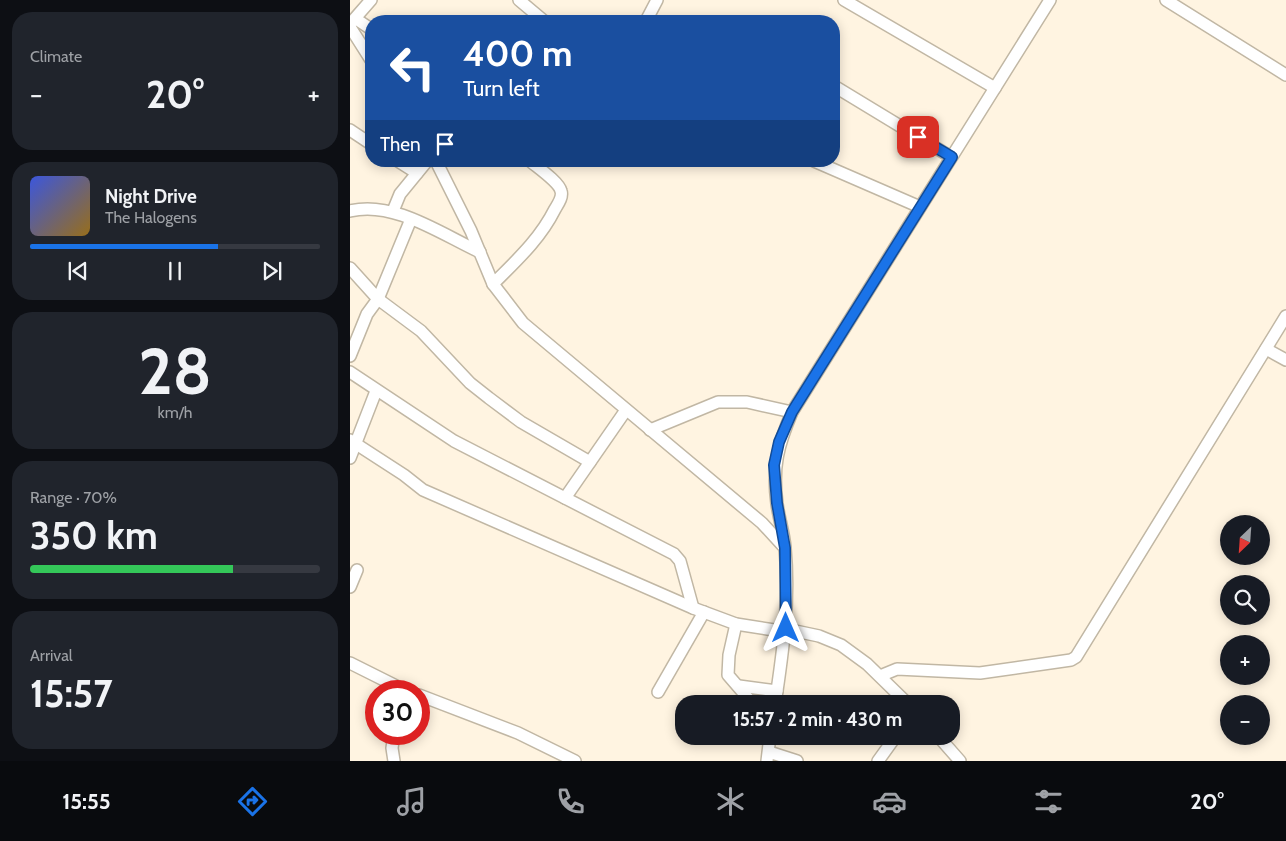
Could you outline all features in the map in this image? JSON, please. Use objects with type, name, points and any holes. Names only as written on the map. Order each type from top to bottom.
[{"type":"street","points":[[352,23],[371,0]]},
{"type":"street","points":[[519,0],[537,15]]},
{"type":"street","points":[[844,0],[995,88]]},
{"type":"street","points":[[776,695],[786,628],[785,548],[778,513],[774,465],[779,442],[792,412],[1050,0]]},
{"type":"street","points":[[1166,0],[1286,75]]},
{"type":"street","points":[[648,15],[654,1]]},
{"type":"street","points":[[352,23],[365,27]]},
{"type":"street","points":[[352,23],[365,48]]},
{"type":"street","points":[[840,90],[952,157]]},
{"type":"street","points":[[350,130],[365,140]]},
{"type":"street","points":[[408,167],[417,173]]},
{"type":"street","points":[[393,211],[400,194],[422,167]]},
{"type":"street","points":[[439,167],[471,231],[493,284],[523,323],[762,523],[785,548]]},
{"type":"street","points":[[493,284],[537,240],[561,198],[561,191],[558,185],[537,167]]},
{"type":"street","points":[[828,167],[920,207]]},
{"type":"street","points":[[350,211],[363,208],[393,211],[480,252]]},
{"type":"street","points":[[350,356],[367,314],[378,300],[411,219]]},
{"type":"street","points":[[350,268],[378,300],[421,331],[470,383],[521,422],[590,462]]},
{"type":"street","points":[[880,676],[897,669],[980,673],[1071,660],[1076,657],[1286,316]]},
{"type":"street","points":[[1266,349],[1286,360]]},
{"type":"street","points":[[350,372],[454,441],[674,554],[680,562],[698,610],[658,692]]},
{"type":"street","points":[[350,458],[353,442],[376,391]]},
{"type":"street","points":[[650,430],[718,402],[746,402],[792,412]]},
{"type":"street","points":[[565,498],[626,410]]},
{"type":"street","points":[[353,442],[423,490],[698,610],[736,624],[774,630],[786,628],[819,636],[841,645],[880,676],[899,695]]},
{"type":"street","points":[[762,523],[778,513]]},
{"type":"street","points":[[350,587],[357,570]]},
{"type":"street","points":[[736,624],[729,655],[728,675],[746,695]]},
{"type":"street","points":[[350,663],[384,680]]},
{"type":"street","points":[[739,686],[777,691]]},
{"type":"street","points":[[430,699],[509,730],[572,760]]},
{"type":"street","points":[[392,745],[394,761]]},
{"type":"street","points":[[878,761],[890,745]]},
{"type":"street","points":[[946,745],[960,761]]},
{"type":"street","points":[[768,756],[797,761]]},
{"type":"route","points":[[786,628],[785,548],[777,503],[774,465],[779,442],[792,412],[952,157],[918,137]]}]
